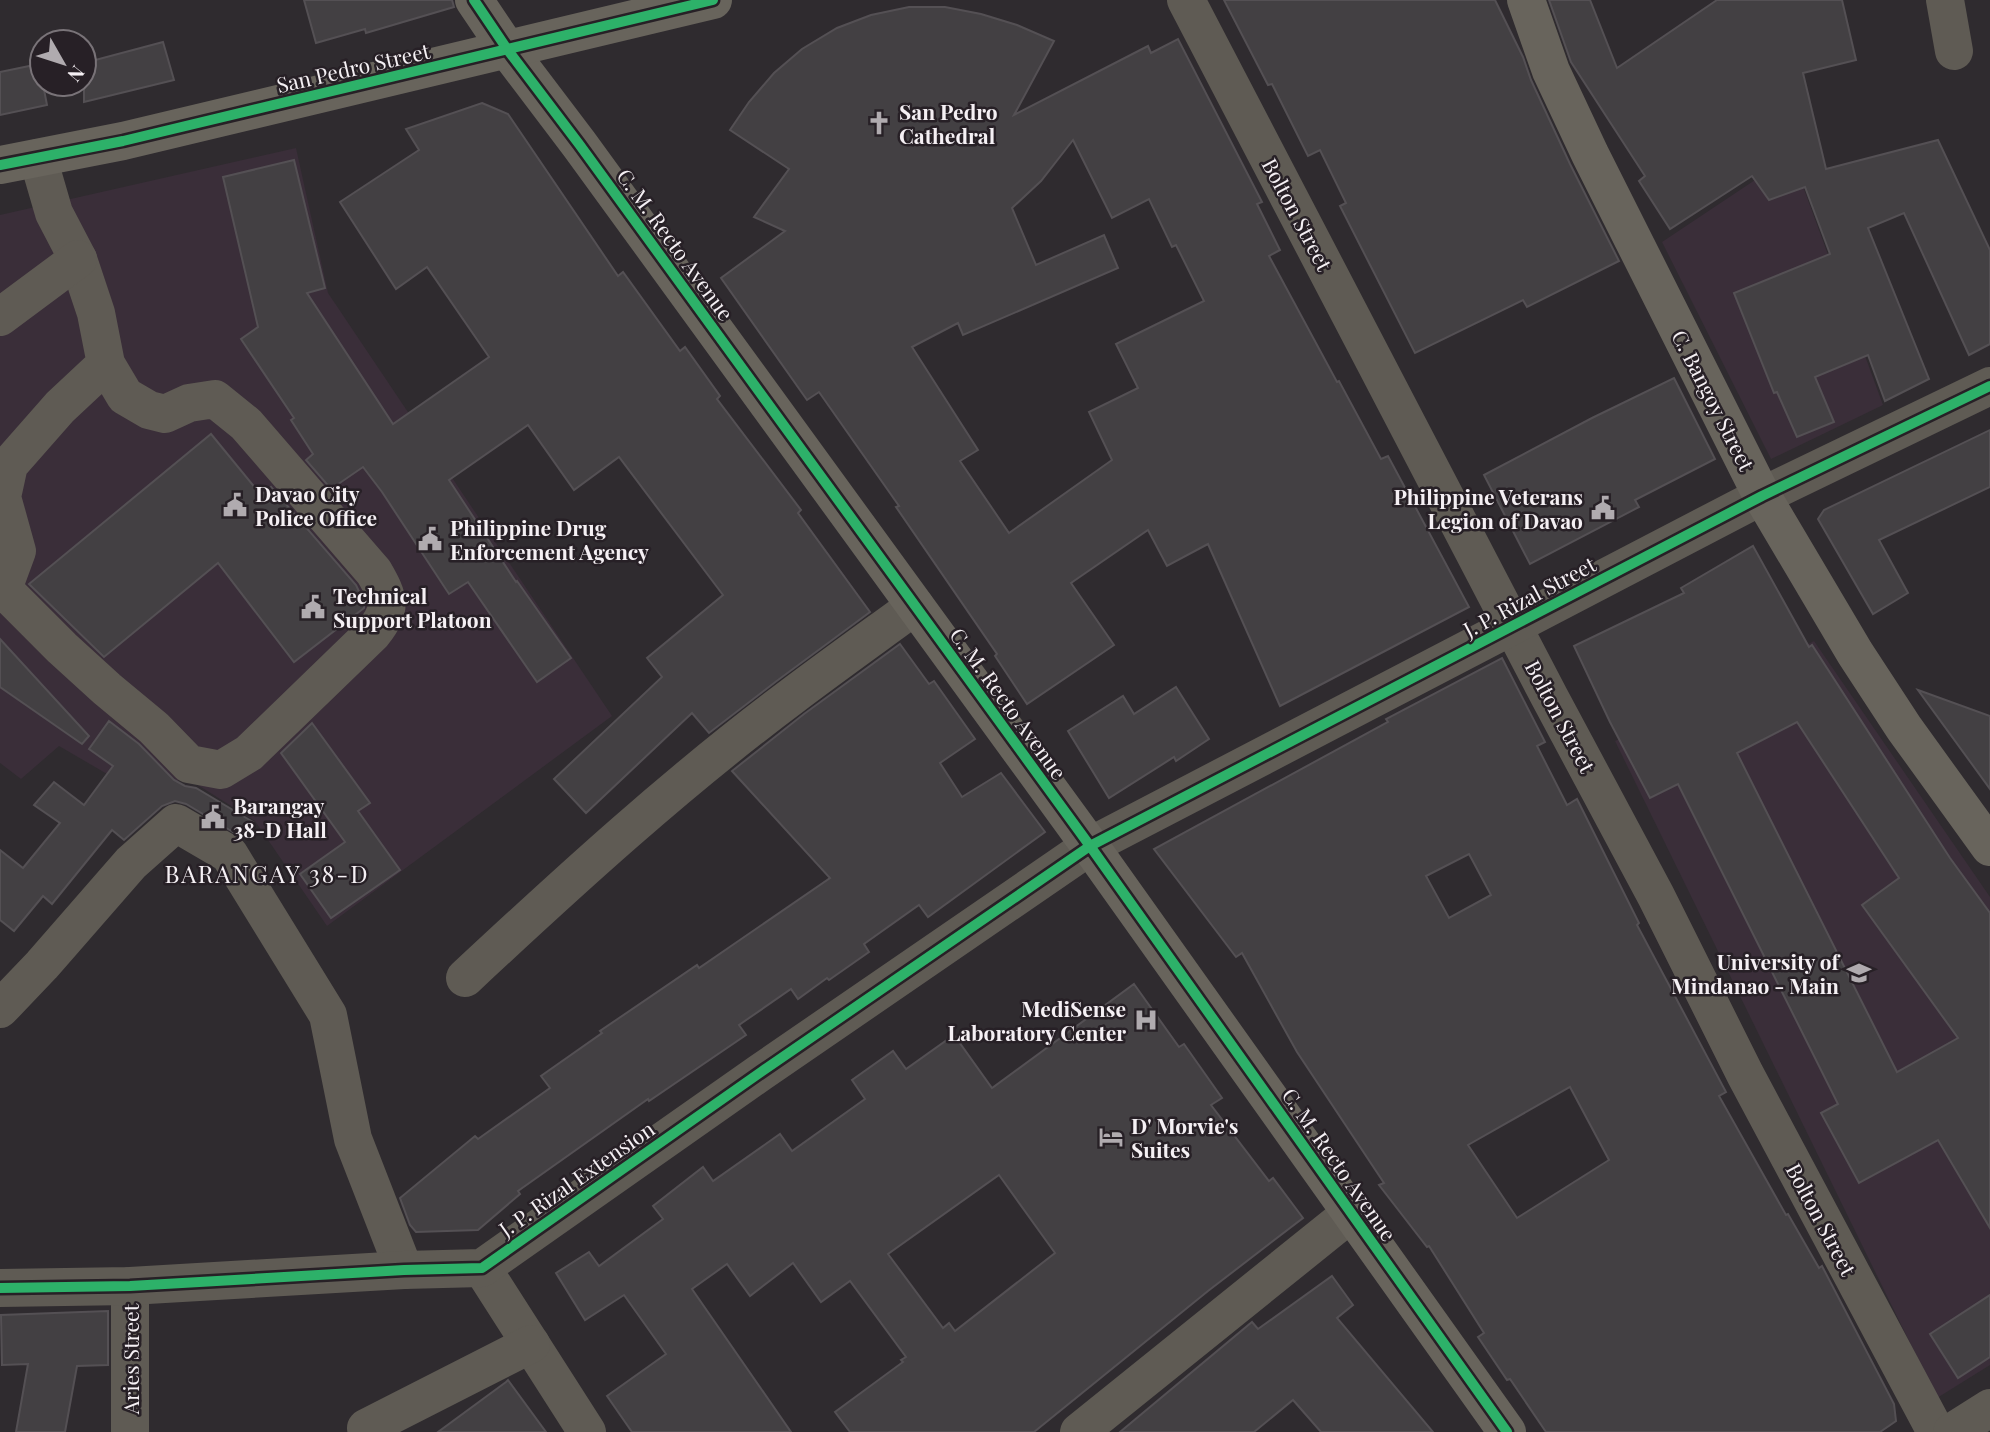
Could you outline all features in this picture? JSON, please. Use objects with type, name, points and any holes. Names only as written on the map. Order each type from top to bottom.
[{"type":"main road","name":"C. M. Recto Avenue","points":[[474,0],[1090,846],[1507,1432]]},
{"type":"main road","name":"San Pedro Street","points":[[0,165],[123,141],[713,0]]},
{"type":"main road","name":"C. Bangoy Street","points":[[1526,0],[1551,71],[1590,154],[1762,496],[1855,653],[1990,847]]},
{"type":"street","name":"Bolton Street","points":[[1186,0],[1656,896],[1745,1074],[1936,1432]]},
{"type":"street","points":[[1945,0],[1954,51]]},
{"type":"street","points":[[38,158],[54,213],[78,259],[96,313],[106,364],[125,396],[149,410],[165,414],[189,403],[215,398],[246,424],[374,572],[386,592],[388,606],[383,621],[373,633],[249,753],[221,770],[189,764],[155,728],[62,648],[2,587],[17,551],[2,497],[9,465],[60,407],[106,364]]},
{"type":"street","points":[[0,317],[78,259]]},
{"type":"street","name":"J. P. Rizal Street","points":[[1090,846],[1762,496],[1990,386]]},
{"type":"street","points":[[465,978],[564,886],[702,768],[790,697],[915,606]]},
{"type":"street","points":[[0,1009],[42,965],[112,883],[176,823],[229,854],[328,1015],[353,1139],[404,1270]]},
{"type":"street","name":"J. P. Rizal Extension","points":[[482,1268],[1090,846]]},
{"type":"street","points":[[1079,1432],[1351,1213]]},
{"type":"street","points":[[0,1288],[130,1286],[482,1268],[587,1432]]},
{"type":"street","name":"Aries Street","points":[[130,1286],[131,1432]]},
{"type":"street","points":[[366,1428],[531,1344]]},
{"type":"street","points":[[1952,1432],[1990,1408]]},
{"type":"shaded area","name":"Davao City Police Office","points":[[296,148],[328,293],[612,716],[327,926],[255,821],[182,775],[162,806],[59,746],[21,779],[0,763],[0,215]]},
{"type":"shaded area","points":[[1797,170],[1883,405],[1771,459],[1662,242],[1755,180]]},
{"type":"shaded area","name":"University of Mindanao - Main","points":[[1814,641],[1990,897],[1990,1365],[1937,1398],[1615,741]]},
{"type":"building","points":[[304,0],[452,0],[454,7],[366,33],[365,29],[316,43]]},
{"type":"building","points":[[1224,0],[1495,0],[1570,164],[1619,261],[1527,307],[1523,300],[1415,353],[1340,206],[1346,203],[1320,150],[1308,156],[1272,84],[1268,85]]},
{"type":"building","points":[[1549,0],[1590,0],[1617,68],[1717,0],[1842,0],[1856,60],[1803,73],[1826,169],[1938,140],[1990,250],[1990,344],[1969,355],[1904,213],[1868,228],[1929,379],[1885,401],[1868,355],[1815,377],[1834,422],[1797,437],[1777,392],[1774,393],[1734,293],[1830,254],[1805,187],[1769,200],[1752,176],[1670,229],[1639,181],[1645,176],[1571,62]]},
{"type":"building","points":[[909,7],[945,7],[1017,25],[1054,41],[1014,115],[1148,46],[1151,53],[1178,39],[1262,202],[1257,204],[1280,250],[1269,256],[1381,459],[1388,456],[1469,607],[1280,706],[1208,544],[1167,566],[1148,530],[1071,583],[1114,645],[1027,704],[995,656],[997,654],[896,507],[899,506],[819,392],[807,400],[721,278],[785,231],[754,217],[789,169],[730,130],[774,73],[802,49],[837,28],[871,15]],"holes":[[[1073,140],[1112,218],[1149,199],[1172,247],[1176,245],[1204,301],[1116,344],[1138,388],[1089,412],[1112,460],[1009,533],[960,461],[978,450],[912,347],[958,323],[963,335],[1118,268],[1104,235],[1036,265],[1012,208],[1041,181]]]},
{"type":"building","points":[[163,42],[174,80],[84,102],[84,98],[98,98],[98,59]]},
{"type":"building","points":[[28,66],[28,98],[46,98],[47,105],[0,115],[0,72]]},
{"type":"building","points":[[482,103],[508,114],[618,276],[623,272],[680,351],[685,347],[720,396],[717,399],[801,510],[798,513],[870,612],[709,733],[692,713],[586,813],[554,779],[662,677],[647,658],[723,595],[619,457],[574,490],[528,425],[449,480],[516,582],[571,658],[537,682],[468,582],[449,594],[363,467],[331,489],[306,460],[313,454],[291,420],[294,418],[241,339],[258,327],[223,177],[294,160],[325,288],[307,293],[393,424],[489,357],[427,267],[396,289],[340,202],[419,150],[406,129]]},
{"type":"building","points":[[1674,378],[1715,459],[1635,500],[1639,507],[1530,564],[1484,475]]},
{"type":"building","points":[[1990,430],[1990,487],[1879,540],[1908,593],[1873,614],[1818,519],[1824,510]]},
{"type":"building","points":[[211,434],[261,495],[271,487],[356,585],[364,608],[294,662],[218,563],[104,657],[29,584]]},
{"type":"building","points":[[1753,546],[1809,647],[1812,645],[1950,858],[1990,913],[1990,1228],[1938,1140],[1859,1183],[1821,1113],[1838,1104],[1678,784],[1650,798],[1610,722],[1574,646],[1684,593],[1681,588]],"holes":[[[1797,722],[1899,878],[1862,905],[1958,1038],[1897,1072],[1737,753]]]},
{"type":"building","points":[[0,639],[89,736],[82,744],[0,687]]},
{"type":"building","points":[[900,644],[929,684],[934,681],[975,739],[940,763],[962,797],[1001,773],[1045,832],[928,917],[919,905],[864,944],[869,952],[829,980],[827,978],[798,999],[791,989],[739,1025],[746,1035],[649,1101],[648,1099],[518,1191],[520,1194],[478,1230],[416,1232],[410,1225],[400,1198],[475,1136],[478,1139],[550,1088],[541,1076],[602,1033],[600,1031],[697,965],[699,968],[830,878],[732,771]]},
{"type":"building","points":[[1502,658],[1545,742],[1537,746],[1567,805],[1577,799],[1639,923],[1637,925],[1726,1092],[1719,1096],[1786,1215],[1788,1214],[1819,1268],[1822,1266],[1894,1404],[1896,1421],[1880,1432],[1546,1432],[1510,1379],[1507,1380],[1478,1337],[1484,1333],[1429,1246],[1427,1247],[1379,1185],[1384,1183],[1297,1052],[1242,953],[1236,957],[1154,849],[1388,722],[1386,719]],"holes":[[[1469,854],[1491,895],[1449,918],[1426,876]],[[1570,1087],[1609,1160],[1517,1218],[1468,1145]]]},
{"type":"building","points":[[1176,687],[1209,739],[1176,761],[1174,757],[1109,798],[1068,731],[1123,696],[1134,714]]},
{"type":"building","points":[[1918,690],[1990,716],[1990,789]]},
{"type":"building","points":[[109,721],[139,744],[174,780],[196,788],[253,822],[243,838],[186,804],[175,801],[162,806],[124,840],[112,830],[52,904],[43,896],[14,931],[0,920],[0,850],[23,868],[60,823],[34,805],[54,782],[84,805],[113,766],[89,749]]},
{"type":"building","points":[[312,723],[370,803],[358,811],[400,870],[331,918],[300,874],[345,842],[281,753]]},
{"type":"building","points":[[1134,984],[1179,1047],[1184,1044],[1222,1098],[1211,1105],[1269,1181],[1273,1178],[1303,1218],[1034,1432],[850,1432],[835,1412],[903,1362],[901,1360],[906,1357],[850,1281],[821,1302],[793,1263],[750,1296],[727,1264],[692,1289],[791,1432],[632,1432],[607,1396],[666,1354],[624,1295],[585,1320],[556,1273],[589,1252],[599,1266],[663,1219],[653,1206],[703,1167],[713,1181],[780,1134],[792,1151],[865,1099],[852,1080],[893,1051],[906,1069],[954,1035],[992,1088]],"holes":[[[999,1175],[1055,1253],[955,1331],[949,1323],[943,1328],[888,1254]]]},
{"type":"building","points":[[1332,1276],[1353,1305],[1337,1318],[1433,1432],[1321,1432],[1293,1400],[1254,1432],[1120,1432],[1252,1322],[1258,1329]]},
{"type":"building","points":[[1990,1295],[1990,1357],[1958,1378],[1930,1334]]},
{"type":"building","points":[[108,1311],[108,1365],[77,1366],[65,1432],[16,1432],[28,1364],[2,1365],[1,1315]]},
{"type":"building","points":[[508,1380],[546,1432],[438,1432],[506,1382]]},
{"type":"cycle path","points":[[474,0],[507,49],[1090,846],[1507,1432]]},
{"type":"cycle path","points":[[0,165],[123,141],[713,0]]},
{"type":"cycle path","points":[[0,1288],[130,1286],[482,1268],[1090,846],[1762,496],[1990,386]]},
{"type":"place","name":"San Pedro Cathedral","points":[[879,123]]},
{"type":"place","name":"Davao City Police Office","points":[[235,505]]},
{"type":"place","name":"Philippine Veterans Legion of Davao","points":[[1603,508]]},
{"type":"place","name":"Philippine Drug Enforcement Agency","points":[[430,539]]},
{"type":"place","name":"Technical Support Platoon","points":[[313,607]]},
{"type":"place","name":"Barangay 38-D Hall","points":[[213,817]]},
{"type":"place","name":"University of Mindanao - Main","points":[[1859,973]]},
{"type":"place","name":"MediSense Laboratory Center","points":[[1146,1020]]},
{"type":"place","name":"D' Morvie's Suites","points":[[1111,1137]]},
{"type":"district","name":"BARANGAY 38-D","points":[[267,873]]}]
